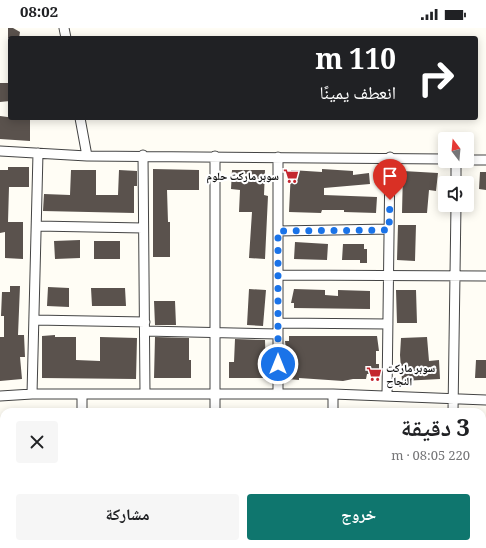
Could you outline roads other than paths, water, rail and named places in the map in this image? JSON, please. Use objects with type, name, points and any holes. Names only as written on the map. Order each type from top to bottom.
[{"type":"street","points":[[80,120],[87,156]]},
{"type":"street","points":[[0,151],[87,156],[143,155],[438,159]]},
{"type":"street","points":[[32,394],[38,153]]},
{"type":"street","points":[[143,155],[145,393]]},
{"type":"street","points":[[215,156],[215,408]]},
{"type":"street","points":[[278,157],[278,394]]},
{"type":"street","points":[[386,395],[390,157]]},
{"type":"street","points":[[474,160],[486,160]]},
{"type":"street","points":[[453,408],[456,212]]},
{"type":"street","points":[[37,226],[144,228]]},
{"type":"street","points":[[278,231],[389,230]]},
{"type":"street","points":[[278,275],[388,277],[486,276]]},
{"type":"street","points":[[34,320],[145,326],[215,332],[278,334]]},
{"type":"street","points":[[278,323],[388,324]]},
{"type":"street","points":[[0,396],[32,394],[82,395],[145,393],[332,394],[386,395],[453,400],[486,400]]},
{"type":"street","points":[[332,394],[332,408]]},
{"type":"street","points":[[82,395],[82,408]]},
{"type":"place","name":"سوبر ماركت حلوم","points":[[291,176]]},
{"type":"place","name":"سوبر ماركت النجاح","points":[[374,374]]}]
